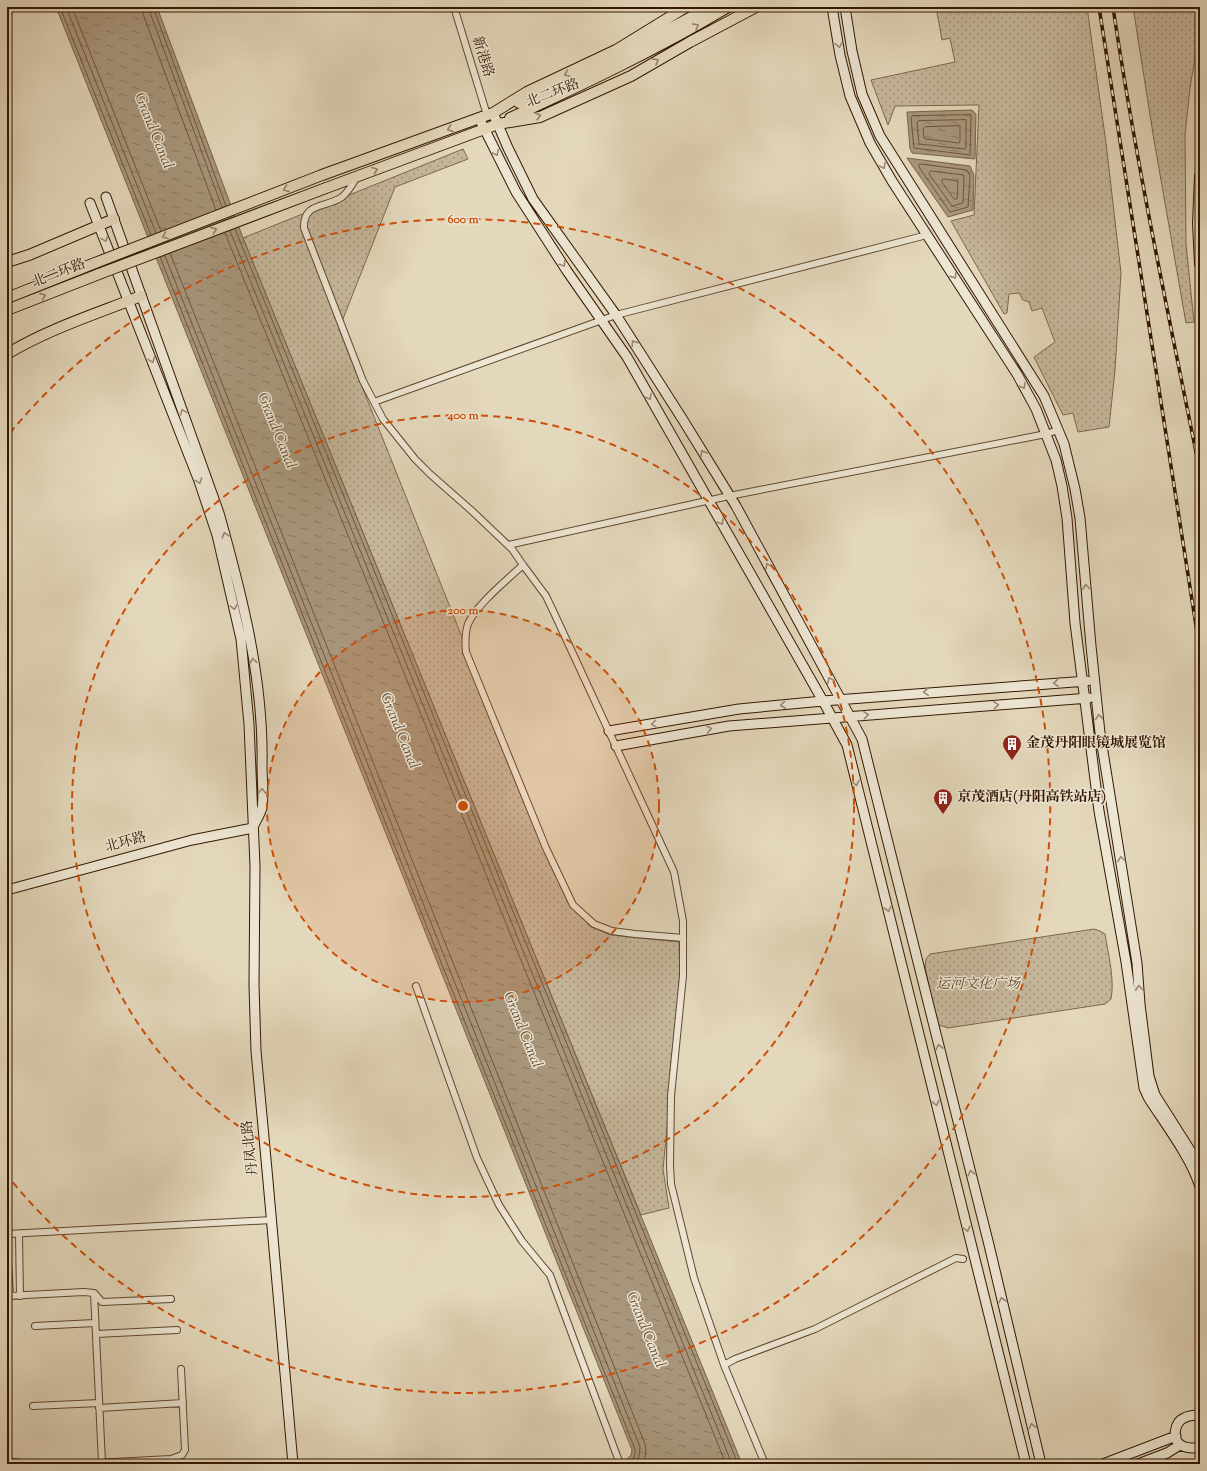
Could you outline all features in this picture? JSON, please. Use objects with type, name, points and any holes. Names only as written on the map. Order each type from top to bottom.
[{"type":"main road","name":"北二环路","points":[[7,298],[322,175],[486,115],[527,92],[616,50],[686,7]]},
{"type":"main road","points":[[486,115],[564,86],[710,7]]},
{"type":"main road","points":[[498,124],[588,82],[692,29],[728,7]]},
{"type":"main road","name":"北二环路","points":[[7,310],[484,129],[498,124],[540,117],[631,76],[690,42],[756,7]]},
{"type":"main road","points":[[1200,176],[1198,222],[1200,264]]},
{"type":"main road","points":[[7,262],[29,255],[114,220]]},
{"type":"main road","points":[[7,354],[22,345],[51,332],[141,296]]},
{"type":"street","name":"新港路","points":[[454,7],[486,115]]},
{"type":"street","points":[[832,7],[840,55],[850,96],[867,136],[892,181],[1017,374],[1036,409],[1056,460],[1067,518],[1075,623],[1099,811],[1126,962],[1144,1088],[1148,1097],[1190,1162],[1197,1176],[1200,1187]]},
{"type":"street","points":[[845,7],[852,51],[862,94],[880,136],[1044,396],[1064,444],[1075,489],[1080,518],[1100,733],[1137,963],[1140,1004],[1149,1076],[1155,1095],[1200,1166]]},
{"type":"street","points":[[1026,1464],[847,745],[823,700],[627,357],[567,271],[516,192],[484,129],[486,115],[498,124],[533,199],[616,315],[683,420],[729,496],[862,739],[989,1245],[1041,1464]]},
{"type":"street","points":[[357,176],[349,190],[340,198],[313,208],[306,215],[304,228],[363,381],[383,418],[415,459],[512,548],[546,596],[674,872],[683,921],[683,976],[671,1096],[671,1184],[694,1278],[724,1365],[765,1464]]},
{"type":"street","points":[[106,197],[219,513],[233,563],[247,626],[258,690],[263,749],[262,807],[253,828]]},
{"type":"street","name":"丹凤北路","points":[[90,203],[199,481],[217,535],[229,583],[242,647],[250,724],[255,866],[254,985],[256,1051],[293,1464]]},
{"type":"street","points":[[374,402],[616,315],[927,235]]},
{"type":"street","points":[[508,545],[708,500],[1046,434],[1058,430]]},
{"type":"street","points":[[523,565],[475,611],[468,624],[466,652],[549,855],[572,904],[594,924],[612,931],[640,935],[683,938]]},
{"type":"street","points":[[609,731],[739,709],[823,700],[1094,680]]},
{"type":"street","points":[[616,746],[729,726],[1096,698]]},
{"type":"street","name":"北环路","points":[[7,890],[192,840],[253,828]]},
{"type":"street","points":[[416,986],[478,1158],[499,1205],[522,1241],[550,1275],[620,1464]]},
{"type":"street","points":[[7,1234],[272,1220]]},
{"type":"street","points":[[19,1234],[20,1296]]},
{"type":"street","points":[[7,1245],[8,1296],[84,1292],[94,1293],[102,1302],[170,1299]]},
{"type":"street","points":[[724,1365],[735,1359],[815,1330],[956,1258],[963,1259]]},
{"type":"street","points":[[94,1293],[102,1463]]},
{"type":"street","points":[[35,1326],[95,1323]]},
{"type":"street","points":[[96,1334],[177,1330]]},
{"type":"street","points":[[75,1464],[171,1459],[182,1455],[185,1450],[181,1369]]},
{"type":"street","points":[[33,1406],[183,1403]]},
{"type":"street","points":[[1198,1412],[1184,1418],[1178,1423],[1175,1431],[1176,1439],[1180,1445],[1189,1448],[1200,1448]]},
{"type":"street","points":[[1103,1464],[1176,1436]]},
{"type":"street","points":[[1138,1464],[1167,1453],[1180,1445]]},
{"type":"street","points":[[7,1461],[28,1464]]},
{"type":"green space","points":[[936,7],[1087,7],[1106,143],[1121,273],[1115,370],[1109,427],[1078,432],[1073,413],[1063,415],[1034,357],[1055,342],[1042,308],[1032,311],[1029,302],[1023,300],[1019,293],[1009,294],[1007,313],[1004,314],[951,221],[974,215],[979,105],[895,106],[888,125],[871,80],[955,62],[950,38],[942,40]]},
{"type":"green space","points":[[1133,7],[1200,7],[1200,28],[1190,88],[1185,135],[1186,244],[1194,322],[1186,323],[1154,140]]},
{"type":"green space","points":[[463,149],[468,159],[395,187],[339,329],[567,900],[586,918],[589,926],[611,935],[679,942],[680,976],[663,1169],[669,1208],[641,1215],[243,238]]},
{"type":"green space","name":"运河文化广场","points":[[1094,929],[1105,934],[1111,966],[1111,999],[1105,1004],[948,1028],[939,1025],[935,1017],[925,966],[926,959],[930,954]]},
{"type":"water","name":"Grand Canal","points":[[56,7],[157,7],[243,238],[742,1464],[599,1464],[627,1459],[631,1455],[632,1450]]},
{"type":"water","points":[[972,110],[976,114],[975,159],[912,153],[910,149],[907,112]]},
{"type":"water","points":[[907,158],[970,166],[974,175],[973,210],[948,217]]},
{"type":"railway","points":[[1099,7],[1200,651]]},
{"type":"railway","points":[[1113,7],[1142,182],[1200,472]]},
{"type":"place","name":"金茂丹阳眼镜城展览馆","points":[[1012,761]]},
{"type":"place","name":"京茂酒店(丹阳高铁站店)","points":[[943,815]]}]
